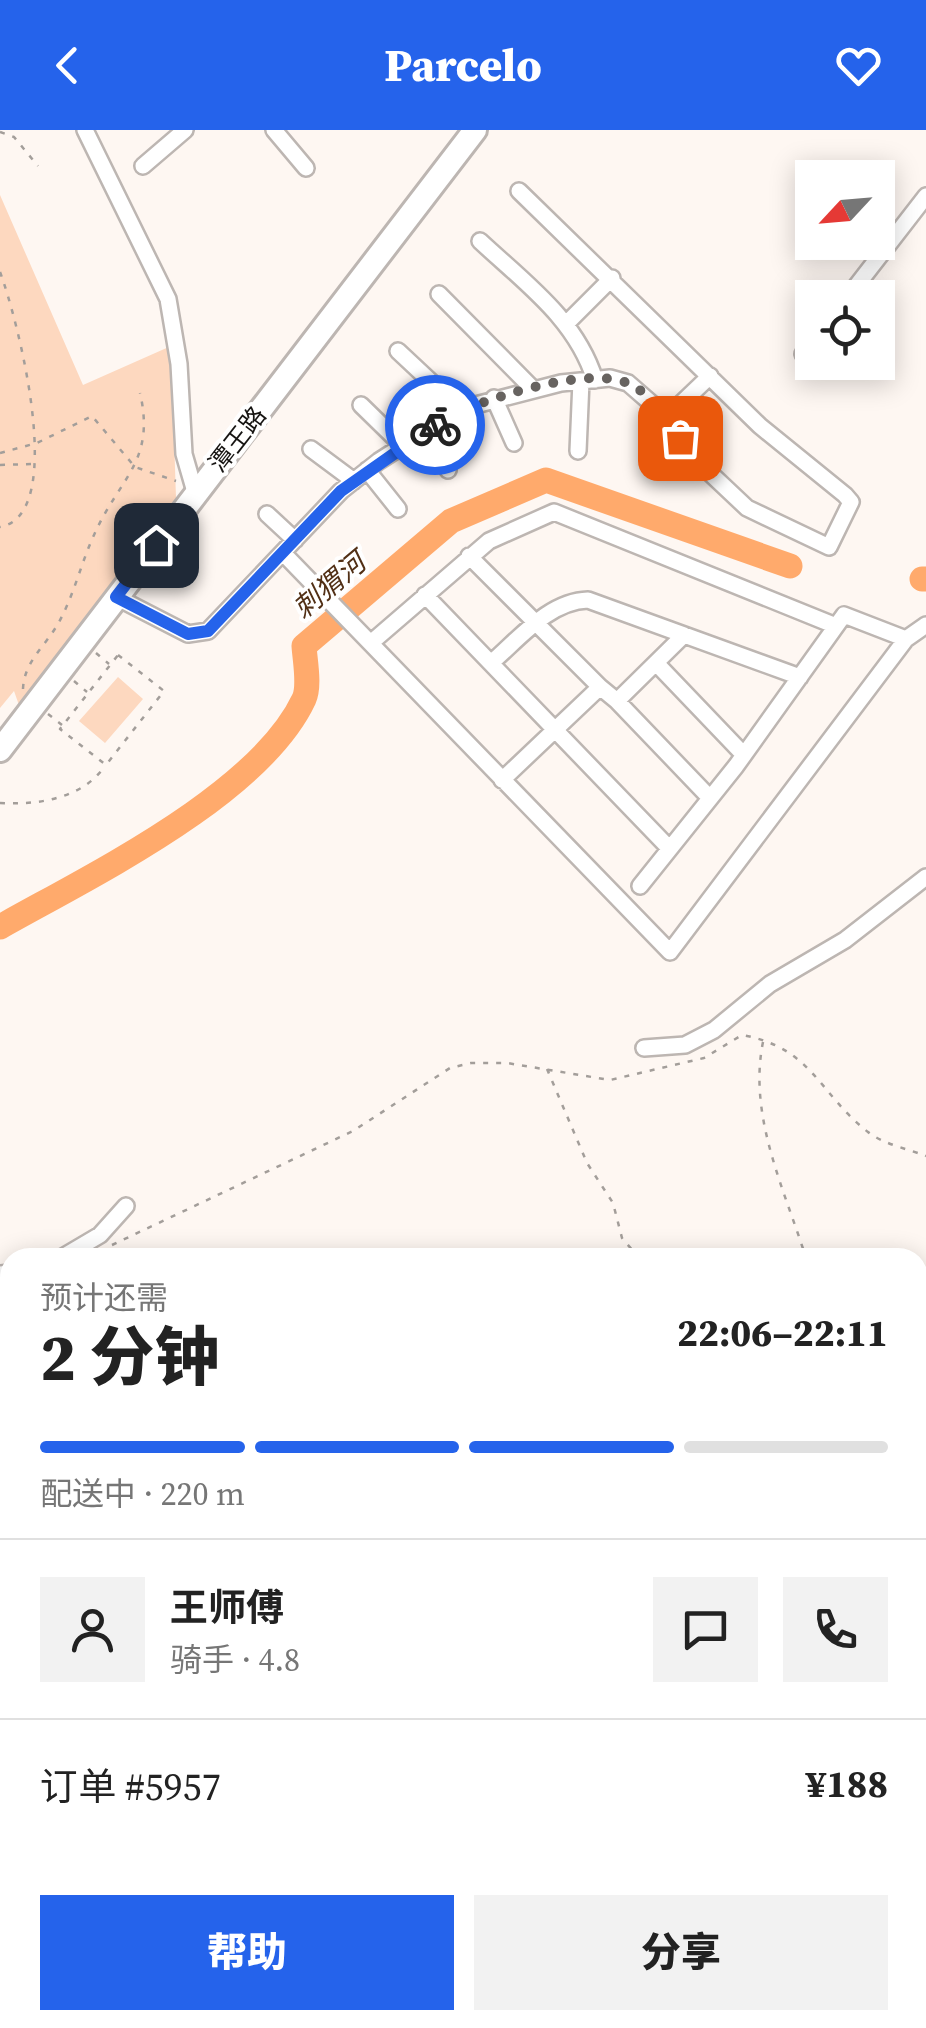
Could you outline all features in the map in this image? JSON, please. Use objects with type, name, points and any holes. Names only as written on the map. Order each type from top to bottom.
[{"type":"highway","name":"潭王路","points":[[0,750],[194,489],[475,130]]},
{"type":"street","points":[[86,130],[168,300],[179,364],[184,454],[194,489]]},
{"type":"street","points":[[144,166],[185,130]]},
{"type":"street","points":[[274,130],[306,168]]},
{"type":"street","points":[[116,597],[188,634],[208,631],[360,476],[403,446],[460,409],[532,388],[588,380],[628,383],[667,417],[694,458],[747,508],[829,547],[850,502],[818,469],[786,450],[519,190]]},
{"type":"street","points":[[861,280],[926,196]]},
{"type":"street","points":[[480,240],[567,322],[586,352],[588,380],[578,450]]},
{"type":"street","points":[[567,322],[612,278]]},
{"type":"street","points":[[438,294],[532,388]]},
{"type":"street","points":[[398,351],[460,409]]},
{"type":"street","points":[[667,417],[710,376]]},
{"type":"street","points":[[494,398],[514,443]]},
{"type":"street","points":[[360,405],[403,446]]},
{"type":"street","points":[[426,431],[448,470]]},
{"type":"street","points":[[311,449],[360,476],[398,509]]},
{"type":"street","points":[[373,642],[488,542],[554,512],[836,626]]},
{"type":"street","points":[[267,514],[295,540]]},
{"type":"street","points":[[282,553],[373,642],[670,952],[906,639],[926,626]]},
{"type":"street","points":[[469,556],[710,798]]},
{"type":"street","points":[[425,595],[669,848]]},
{"type":"street","points":[[490,663],[536,623],[572,600],[588,600],[800,677]]},
{"type":"street","points":[[640,886],[744,754],[844,616],[906,639]]},
{"type":"street","points":[[617,702],[684,635]]},
{"type":"street","points":[[656,663],[744,754]]},
{"type":"street","points":[[502,780],[600,686]]},
{"type":"street","points":[[644,1048],[685,1045],[714,1030],[770,984],[845,940],[926,877]]},
{"type":"street","points":[[78,1248],[100,1235],[126,1206]]},
{"type":"path","points":[[0,132],[14,137],[38,166]]},
{"type":"path","points":[[0,272],[37,443],[28,507],[11,526],[0,527]]},
{"type":"path","points":[[32,708],[23,696],[24,672],[59,623],[94,533],[144,450],[147,422],[140,393]]},
{"type":"path","points":[[0,452],[37,443],[92,416],[135,467],[194,489]]},
{"type":"path","points":[[0,465],[36,464]]},
{"type":"path","points":[[0,804],[32,805],[74,792],[97,778],[164,691],[118,655],[60,729],[106,765]]},
{"type":"path","points":[[107,1248],[354,1131],[450,1068],[489,1063],[610,1080],[704,1058],[742,1036],[764,1039],[791,1050],[870,1134],[926,1156]]},
{"type":"path","points":[[764,1039],[758,1070],[771,1160],[802,1248]]},
{"type":"path","points":[[546,1069],[586,1163],[613,1203],[622,1238],[630,1248]]},
{"type":"shaded area","points":[[0,195],[83,385],[171,346],[176,498],[20,708],[14,691],[0,708]]},
{"type":"shaded area","points":[[118,677],[143,699],[105,743],[79,721]]},
{"type":"waterway","name":"刺猬河","points":[[0,927],[169,830],[250,768],[282,734],[304,699],[304,646],[451,521],[546,480],[790,566]]},
{"type":"way so far","points":[[435,425],[460,409],[518,391],[610,378],[644,393],[680,438]]},
{"type":"route","points":[[156,545],[116,597],[188,634],[208,631],[341,491],[435,425]]}]
